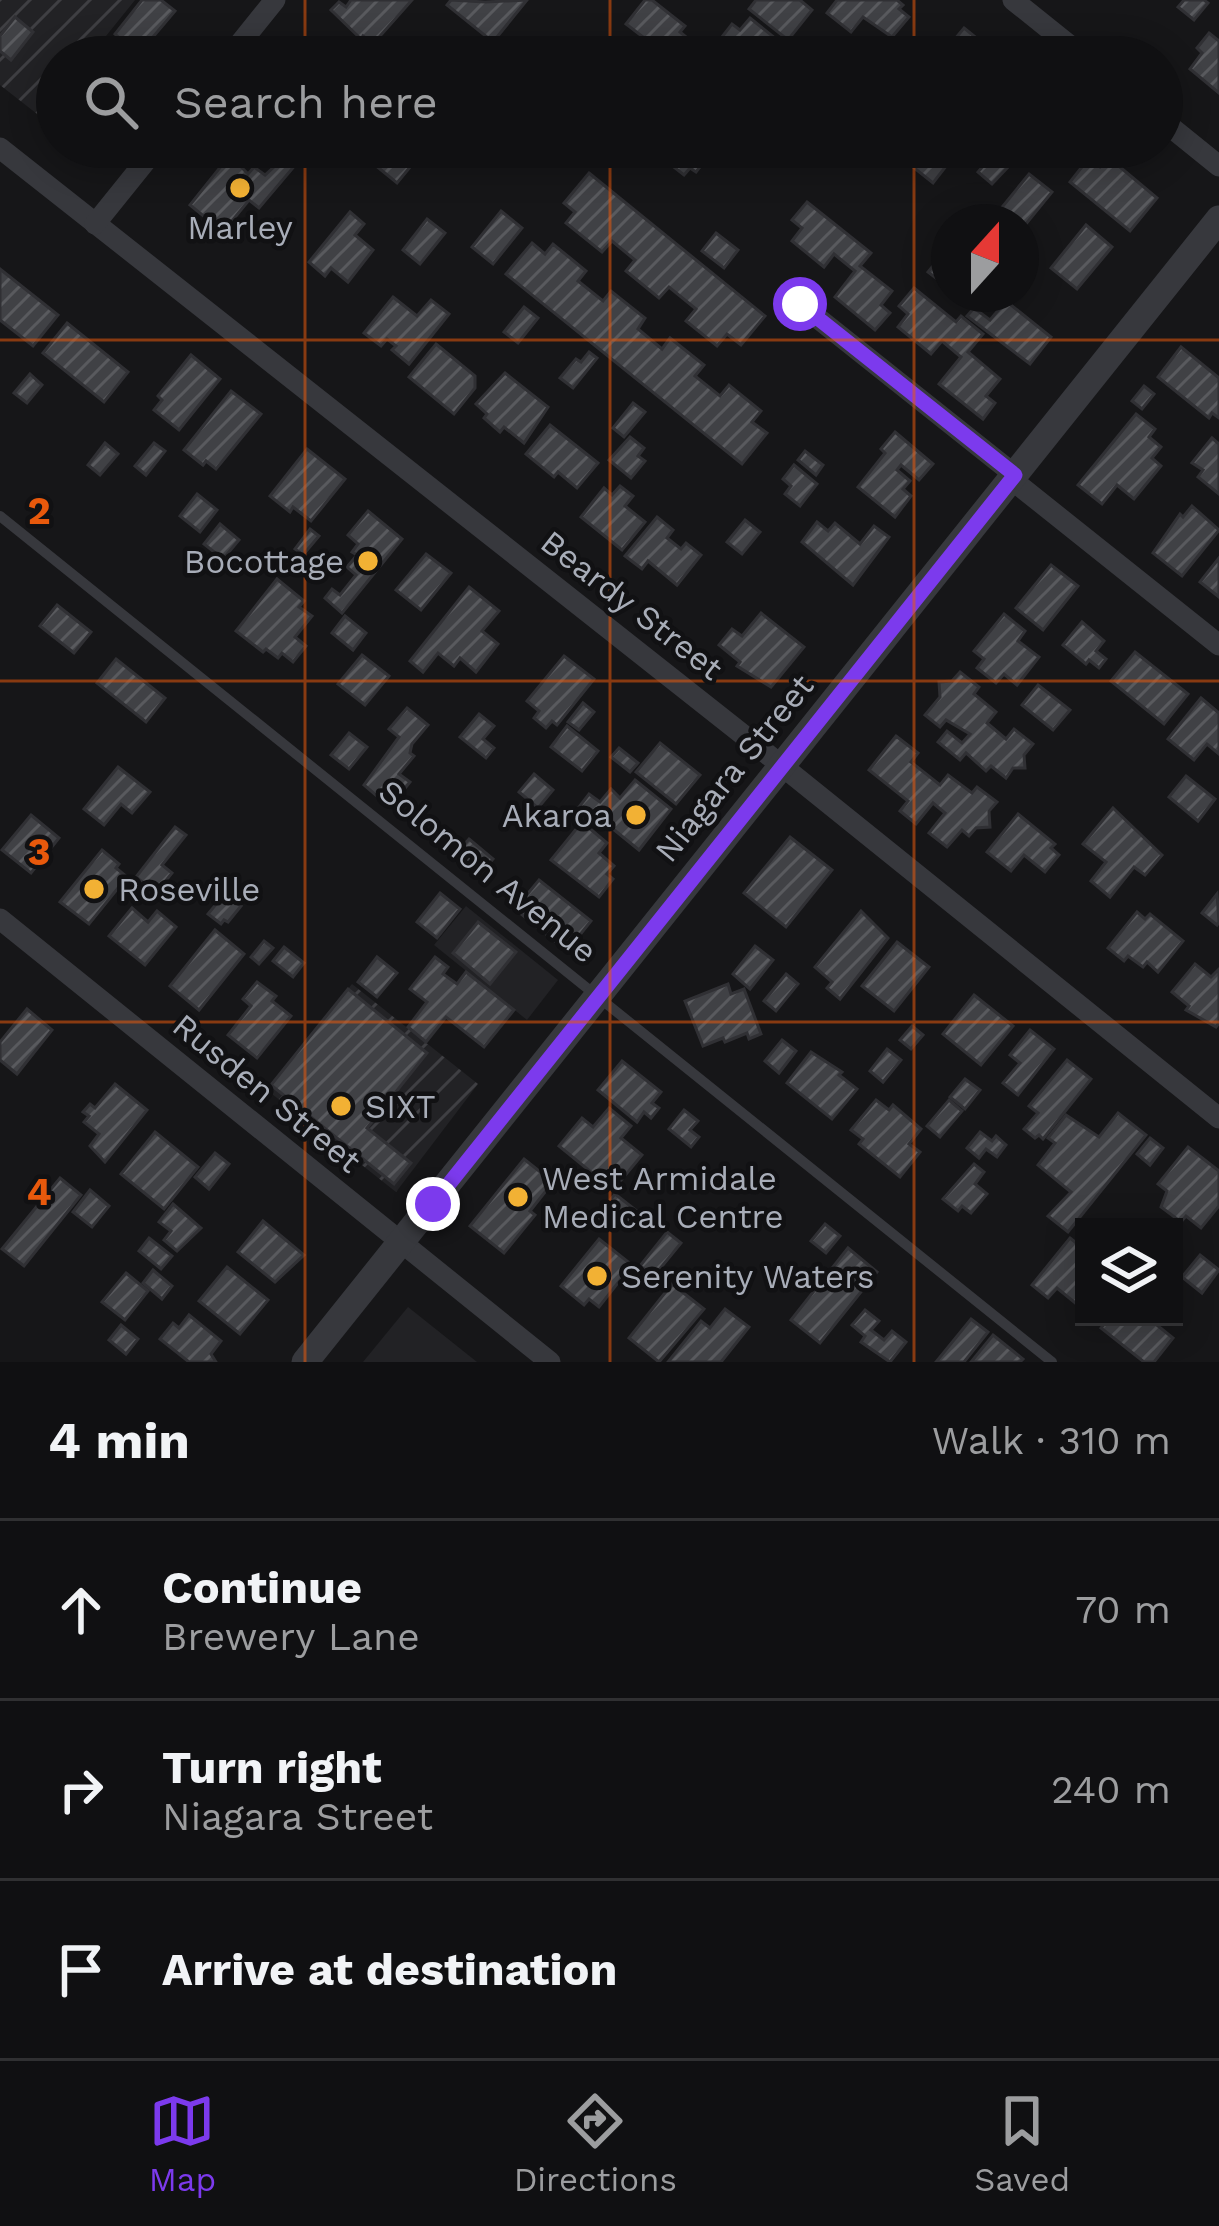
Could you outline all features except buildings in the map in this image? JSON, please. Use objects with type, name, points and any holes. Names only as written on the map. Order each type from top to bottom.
[{"type":"street","points":[[247,36],[275,0]]},
{"type":"street","points":[[1013,0],[1058,36]]},
{"type":"street","points":[[1183,137],[1219,166]]},
{"type":"street","name":"Beardy Street","points":[[0,148],[1219,1118]]},
{"type":"street","points":[[95,224],[140,168]]},
{"type":"street","name":"Niagara Street","points":[[305,1362],[1219,218]]},
{"type":"street","points":[[800,304],[1219,645]]},
{"type":"street","name":"Rusden Street","points":[[0,919],[550,1362]]},
{"type":"lane","name":"Solomon Avenue","points":[[0,517],[1052,1362]]},
{"type":"shaded area","points":[[0,0],[135,0],[106,36],[36,36],[36,113],[0,85]]},
{"type":"shaded area","points":[[466,906],[558,980],[527,1020],[434,945]]},
{"type":"shaded area","name":"SIXT","points":[[352,984],[478,1084],[396,1192],[267,1090]]},
{"type":"shaded area","points":[[408,1307],[477,1362],[363,1362]]},
{"type":"place","name":"Marley","points":[[240,188]]},
{"type":"place","name":"Bocottage","points":[[368,561]]},
{"type":"place","name":"Akaroa","points":[[636,815]]},
{"type":"place","name":"Roseville","points":[[94,889]]},
{"type":"place","name":"SIXT","points":[[341,1106]]},
{"type":"place","name":"West Armidale Medical Centre","points":[[518,1197]]},
{"type":"place","name":"Serenity Waters","points":[[597,1276]]},
{"type":"route","points":[[433,1204],[1015,475],[800,304]]}]
